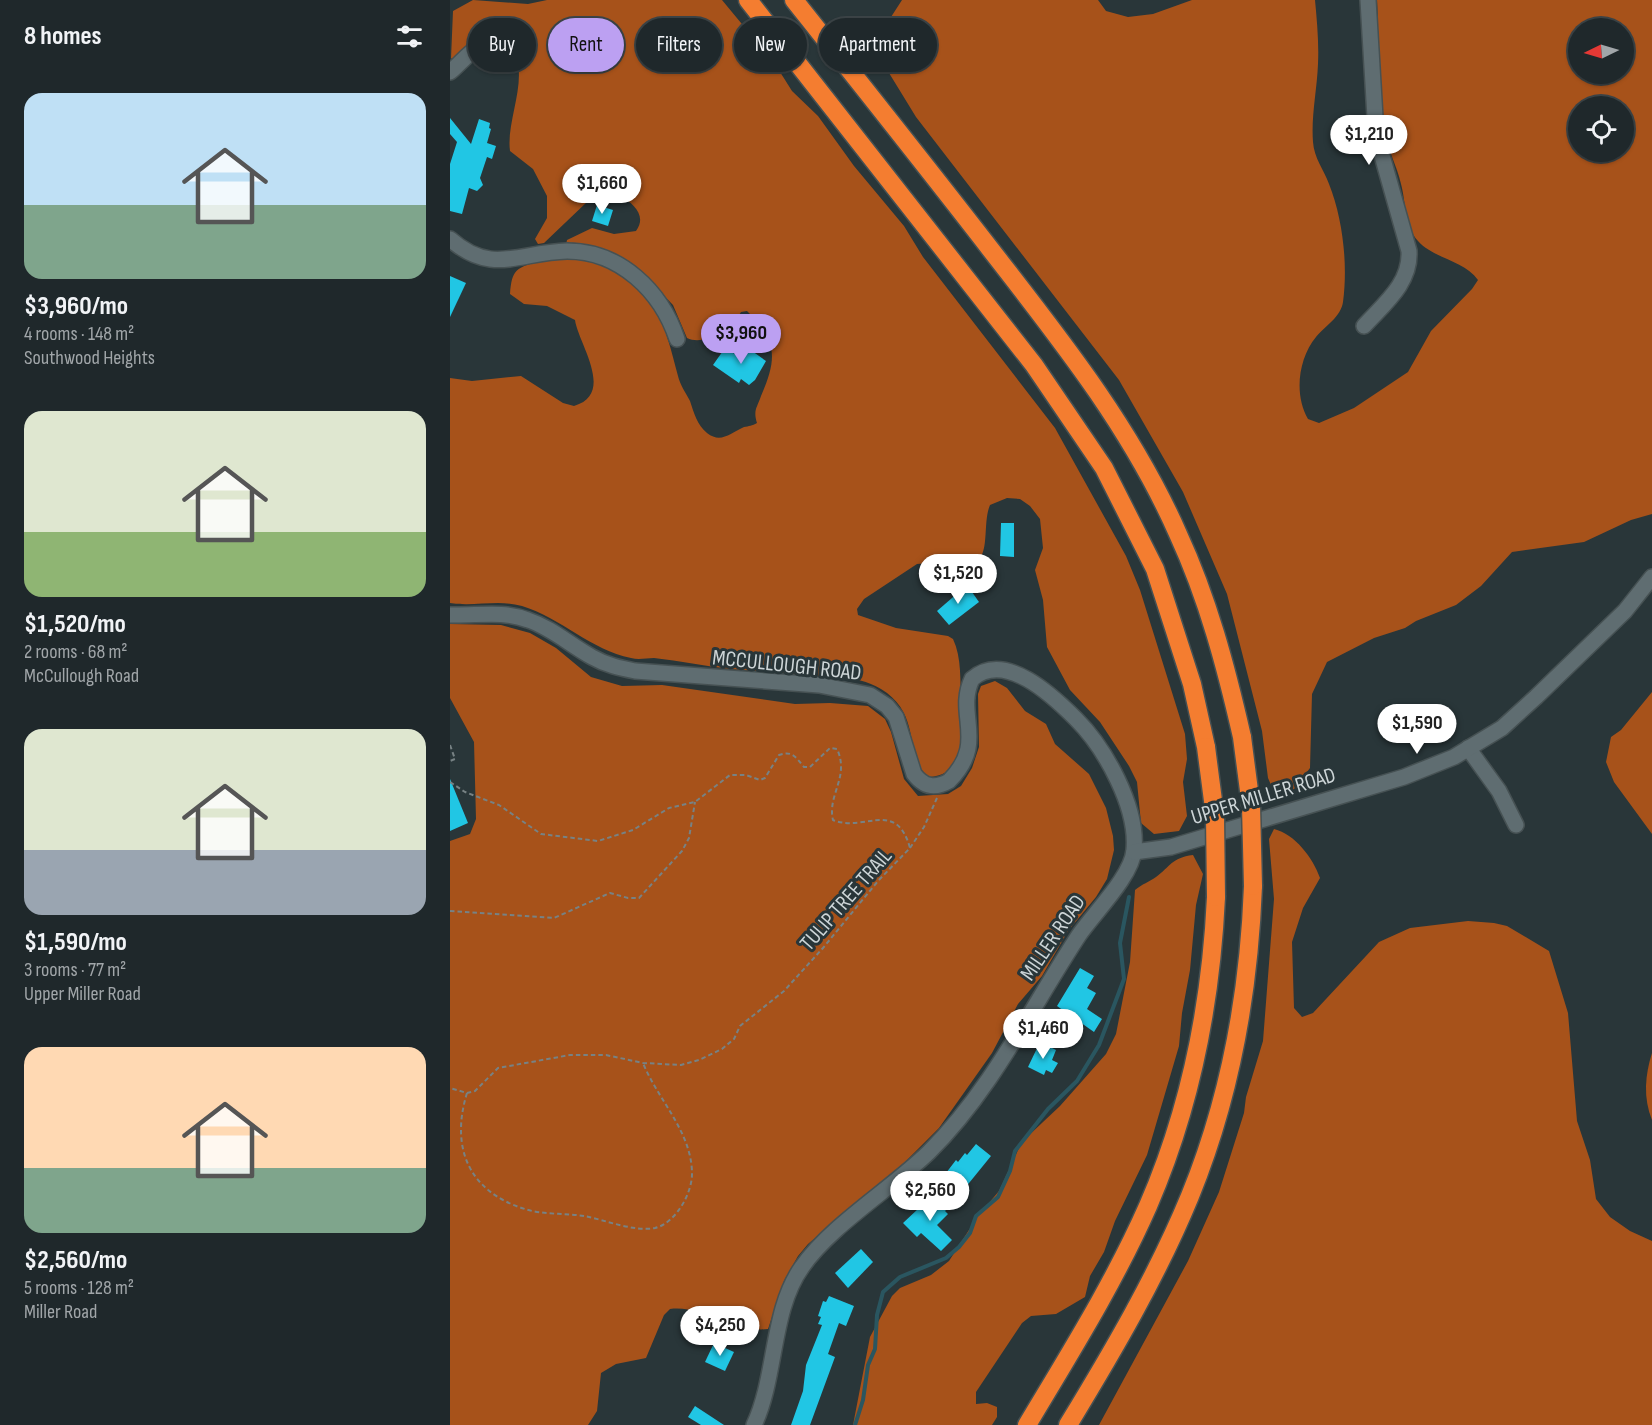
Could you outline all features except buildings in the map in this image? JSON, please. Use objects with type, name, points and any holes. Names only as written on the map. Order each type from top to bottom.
[{"type":"highway","points":[[748,0],[1034,365],[1104,468],[1155,569],[1192,684],[1206,747],[1215,816],[1215,936],[1202,1030],[1193,1074],[1165,1165],[1110,1284],[1027,1425]]},
{"type":"highway","points":[[794,0],[1051,328],[1124,432],[1173,522],[1198,581],[1230,684],[1242,737],[1251,806],[1252,922],[1240,1018],[1220,1108],[1191,1196],[1152,1278],[1068,1425]]},
{"type":"street","points":[[1364,326],[1401,284],[1410,266],[1409,251],[1380,145],[1375,117],[1368,0]]},
{"type":"street","points":[[450,72],[468,56]]},
{"type":"street","points":[[450,239],[465,252],[483,259],[506,261],[567,251],[586,252],[607,259],[633,273],[655,295],[671,320],[677,339]]},
{"type":"street","name":"UPPER MILLER ROAD","points":[[1134,852],[1171,846],[1404,777],[1437,765],[1502,728],[1625,611],[1652,577]]},
{"type":"street","name":"MCCULLOUGH ROAD","points":[[450,615],[498,614],[526,619],[551,631],[607,665],[635,671],[839,687],[870,695],[887,706],[896,717],[914,774],[919,781],[929,786],[949,781],[966,759],[971,732],[967,696],[972,679],[986,670],[1010,672],[1051,696],[1076,719],[1099,746],[1115,776],[1129,814],[1134,852]]},
{"type":"street","points":[[1468,748],[1499,791],[1516,825]]},
{"type":"street","name":"MILLER ROAD","points":[[754,1425],[770,1380],[784,1307],[801,1267],[822,1244],[915,1165],[957,1121],[1080,933],[1126,873],[1134,852]]},
{"type":"path","points":[[450,745],[455,759],[450,761]]},
{"type":"path","name":"TULIP TREE TRAIL","points":[[450,782],[465,792],[499,805],[541,834],[598,841],[612,839],[633,830],[669,808],[696,801],[730,775],[746,775],[760,780],[765,778],[779,755],[791,754],[798,758],[804,767],[810,767],[830,748],[837,749],[841,759],[841,776],[831,812],[833,820],[842,823],[884,819],[895,822],[903,830],[910,848],[878,881],[784,991],[740,1026],[734,1039],[722,1049],[699,1060],[681,1065],[643,1063],[606,1055],[570,1055],[508,1065],[498,1068],[475,1091],[467,1093]]},
{"type":"path","points":[[910,848],[924,827],[938,793]]},
{"type":"path","points":[[450,911],[554,918],[610,893],[628,898],[639,898],[682,851],[689,838],[696,801]]},
{"type":"path","points":[[465,1171],[497,1198],[526,1210],[582,1216],[637,1227],[656,1228],[671,1220],[688,1191],[692,1177],[691,1161],[680,1130],[651,1083],[643,1063]]},
{"type":"path","points":[[450,1088],[467,1093],[457,1116]]},
{"type":"shaded area","points":[[473,0],[528,4],[547,0],[722,0],[737,18],[734,18],[734,72],[780,72],[792,91],[818,116],[854,166],[904,226],[923,257],[1055,428],[1126,556],[1140,590],[1185,734],[1187,759],[1183,782],[1187,816],[1179,831],[1154,834],[1141,823],[1137,782],[1129,766],[1100,722],[1070,690],[1047,647],[1043,600],[1035,570],[1043,548],[1040,519],[1030,506],[1020,499],[1007,498],[990,505],[984,549],[979,559],[917,564],[864,599],[857,609],[858,615],[896,628],[948,636],[953,639],[956,646],[960,670],[962,738],[960,749],[957,760],[951,768],[942,774],[929,777],[921,769],[916,759],[903,711],[894,699],[881,689],[860,680],[730,669],[654,658],[634,659],[603,648],[550,618],[522,606],[504,603],[450,603],[450,378],[472,381],[521,376],[563,403],[574,406],[586,400],[592,391],[594,380],[591,367],[575,320],[547,306],[524,304],[510,294],[512,279],[520,268],[548,259],[582,259],[607,266],[638,287],[657,312],[669,341],[679,379],[696,418],[707,433],[717,438],[757,423],[756,409],[772,361],[772,351],[765,332],[747,311],[741,312],[732,324],[710,338],[694,340],[687,338],[673,305],[647,278],[597,247],[566,245],[567,240],[592,228],[614,234],[636,231],[640,215],[621,196],[588,201],[544,243],[538,244],[535,239],[547,218],[547,196],[533,169],[510,151],[519,72],[536,72],[536,18],[468,18],[468,46],[455,62],[451,58],[453,11]]},
{"type":"shaded area","points":[[902,0],[1098,0],[1106,11],[1128,17],[1153,14],[1192,0],[1315,0],[1318,56],[1313,142],[1315,153],[1338,212],[1345,273],[1342,307],[1310,346],[1300,377],[1301,399],[1308,419],[1319,423],[1354,408],[1408,372],[1431,331],[1478,280],[1465,268],[1425,247],[1413,235],[1410,228],[1403,191],[1381,116],[1378,83],[1377,0],[1652,0],[1652,514],[1631,520],[1584,542],[1512,552],[1481,586],[1456,605],[1416,621],[1405,628],[1374,638],[1327,662],[1312,694],[1310,768],[1288,797],[1277,799],[1268,778],[1262,731],[1227,594],[1183,492],[1119,380],[916,117],[888,72],[937,72],[937,18],[890,18]]},
{"type":"shaded area","points":[[450,624],[501,625],[530,633],[556,648],[591,677],[622,686],[662,685],[795,704],[830,703],[868,706],[885,719],[904,779],[918,796],[948,794],[961,786],[972,768],[979,747],[978,694],[981,686],[995,681],[1007,688],[1025,711],[1046,724],[1055,744],[1089,774],[1106,808],[1113,836],[1114,850],[1107,879],[1096,897],[1068,931],[1042,976],[1018,1004],[992,1053],[939,1128],[904,1163],[808,1244],[798,1256],[784,1281],[768,1329],[743,1327],[695,1311],[670,1309],[664,1315],[646,1358],[616,1364],[601,1373],[597,1411],[588,1425],[450,1425],[450,841],[470,834],[476,819],[474,742],[450,698]]},
{"type":"shaded area","points":[[1652,692],[1652,834],[1614,782],[1606,762],[1611,737],[1621,730]]},
{"type":"shaded area","points":[[1274,829],[1296,841],[1313,863],[1320,878],[1303,908],[1292,942],[1294,1008],[1302,1017],[1313,1013],[1379,942],[1410,928],[1468,921],[1494,923],[1507,926],[1549,951],[1568,1013],[1577,1121],[1590,1160],[1596,1199],[1610,1217],[1630,1231],[1652,1241],[1652,1425],[1099,1425],[1188,1261],[1219,1192],[1244,1113],[1246,1097],[1263,1041],[1274,899],[1269,839]]},
{"type":"shaded area","points":[[1193,855],[1203,874],[1196,905],[1190,970],[1179,1046],[1147,1155],[1115,1221],[1104,1252],[1090,1276],[1085,1297],[1056,1314],[1031,1316],[1022,1323],[976,1392],[976,1404],[987,1403],[997,1407],[997,1417],[992,1425],[853,1425],[870,1337],[892,1296],[900,1288],[931,1275],[949,1261],[978,1216],[999,1191],[1026,1138],[1060,1106],[1106,1054],[1116,1034],[1130,962],[1135,890],[1156,877],[1176,860]]},
{"type":"shaded area","points":[[1652,1053],[1652,1120],[1647,1103],[1646,1086]]},
{"type":"waterway","points":[[855,1425],[863,1400],[868,1365],[875,1349],[877,1315],[883,1292],[900,1277],[946,1258],[959,1247],[970,1233],[976,1216],[998,1197],[1010,1171],[1015,1151],[1048,1109],[1077,1081],[1099,1045],[1124,979],[1120,943],[1129,897]]}]
